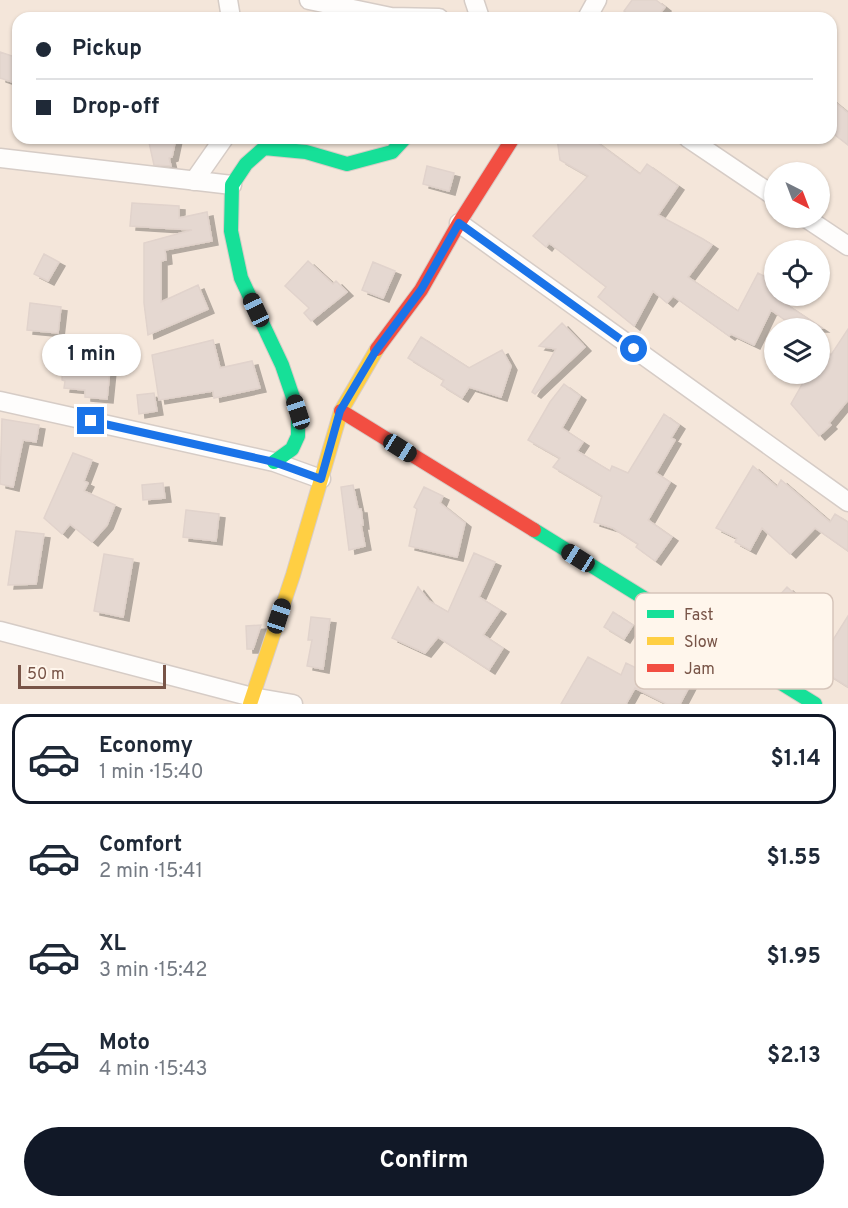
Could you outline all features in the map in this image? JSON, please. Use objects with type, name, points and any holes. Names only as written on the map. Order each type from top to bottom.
[{"type":"street","points":[[309,0],[367,12]]},
{"type":"street","points":[[194,181],[220,144]]},
{"type":"street","points":[[274,462],[292,449],[298,436],[298,412],[282,365],[241,278],[231,231],[232,185],[246,164],[264,148],[306,152],[347,164],[392,152],[399,144]]},
{"type":"street","points":[[251,700],[293,575],[340,411],[375,352],[421,290],[459,223],[509,144]]},
{"type":"street","points":[[697,144],[764,189]]},
{"type":"street","points":[[0,158],[232,185]]},
{"type":"street","points":[[459,223],[848,502]]},
{"type":"street","points":[[821,228],[848,246]]},
{"type":"street","points":[[0,401],[274,462],[321,479]]},
{"type":"street","points":[[340,411],[635,593]]},
{"type":"street","points":[[0,631],[251,700],[293,704]]},
{"type":"street","points":[[791,689],[815,704]]},
{"type":"shaded area","points":[[0,0],[848,0],[848,704],[0,704]]},
{"type":"building","points":[[632,0],[656,0],[665,7],[661,12],[624,11]]},
{"type":"building","points":[[0,52],[12,56],[12,82],[0,78]]},
{"type":"building","points":[[837,104],[848,113],[848,145],[837,137]]},
{"type":"building","points":[[149,144],[175,144],[172,157],[169,158],[171,166],[154,165]]},
{"type":"building","points":[[558,144],[599,144],[640,174],[647,164],[678,186],[658,215],[712,245],[688,277],[738,311],[758,273],[764,276],[764,306],[789,306],[807,318],[782,318],[771,310],[767,318],[764,318],[764,324],[754,345],[731,334],[729,336],[673,296],[667,303],[653,291],[634,326],[598,297],[606,287],[549,243],[546,247],[533,236],[588,176],[560,160]]},
{"type":"building","points":[[427,166],[454,173],[449,191],[423,184]]},
{"type":"building","points":[[132,203],[179,206],[179,218],[207,212],[212,241],[165,250],[166,260],[161,261],[161,302],[198,285],[208,309],[148,335],[144,303],[144,243],[192,230],[130,226]]},
{"type":"building","points":[[44,254],[59,262],[48,281],[34,274]]},
{"type":"building","points":[[308,261],[333,284],[336,281],[347,292],[311,321],[304,313],[309,308],[285,286]]},
{"type":"building","points":[[373,262],[395,271],[383,298],[362,290]]},
{"type":"building","points":[[30,303],[61,307],[58,333],[27,330]]},
{"type":"building","points":[[562,323],[585,347],[535,394],[532,392],[556,349],[539,346]]},
{"type":"building","points":[[848,329],[848,400],[829,423],[831,425],[819,436],[791,404],[802,384],[830,384],[831,355]]},
{"type":"building","points":[[64,335],[105,336],[103,368],[110,369],[107,399],[85,397],[85,390],[64,388],[65,381],[62,380]]},
{"type":"building","points":[[421,337],[469,368],[502,350],[511,366],[501,397],[469,387],[462,398],[441,385],[444,380],[408,358]]},
{"type":"building","points":[[213,340],[220,368],[252,361],[260,388],[214,398],[213,391],[159,400],[152,355]]},
{"type":"building","points":[[564,384],[580,396],[562,428],[583,442],[577,451],[610,471],[612,466],[628,473],[664,414],[679,425],[671,438],[675,440],[656,473],[670,482],[648,520],[672,537],[655,561],[636,547],[638,544],[613,528],[594,522],[602,496],[553,467],[560,458],[528,440],[550,402]]},
{"type":"building","points":[[154,393],[157,411],[139,414],[137,395]]},
{"type":"building","points":[[2,419],[39,425],[36,442],[23,440],[13,487],[0,484]]},
{"type":"building","points":[[73,453],[92,460],[84,481],[88,483],[84,491],[115,505],[107,525],[92,542],[70,524],[62,534],[44,518]]},
{"type":"building","points":[[753,466],[777,487],[781,480],[830,522],[835,514],[848,522],[848,551],[815,528],[790,554],[762,528],[750,550],[735,542],[737,538],[716,528]]},
{"type":"building","points":[[163,483],[165,498],[143,500],[142,485]]},
{"type":"building","points":[[353,485],[358,509],[361,509],[365,546],[349,550],[341,487]]},
{"type":"building","points":[[424,487],[443,496],[440,503],[465,523],[457,557],[409,546],[417,509],[414,507]]},
{"type":"building","points":[[186,510],[219,514],[216,541],[183,537]]},
{"type":"building","points":[[16,531],[44,534],[36,584],[8,585]]},
{"type":"building","points":[[474,553],[495,562],[479,597],[500,610],[483,635],[503,648],[489,670],[438,637],[425,653],[392,638],[418,587],[429,601],[448,612]]},
{"type":"building","points":[[104,554],[133,559],[123,617],[94,611]]},
{"type":"building","points":[[787,587],[794,593],[782,593]]},
{"type":"building","points":[[613,612],[633,625],[624,639],[604,627]]},
{"type":"building","points":[[848,616],[848,687],[833,678],[833,640]]},
{"type":"building","points":[[311,617],[330,619],[323,669],[307,666],[312,640],[308,640]]},
{"type":"building","points":[[261,625],[253,649],[247,649],[246,626]]},
{"type":"building","points":[[588,657],[621,675],[626,663],[635,667],[635,688],[626,704],[561,704]]},
{"type":"building","points":[[637,689],[688,689],[680,704],[667,704]]},
{"type":"traffic: fast","points":[[274,462],[292,449],[298,436],[298,412],[282,365],[241,278],[231,231],[232,185],[246,164],[264,148],[306,152],[347,164],[392,152],[399,144]]},
{"type":"traffic: fast","points":[[534,530],[636,593]]},
{"type":"traffic: fast","points":[[791,689],[815,704]]},
{"type":"traffic: slow","points":[[250,704],[293,575],[341,411],[377,349]]},
{"type":"traffic: jam","points":[[377,349],[421,290],[459,223],[509,144]]},
{"type":"traffic: jam","points":[[341,411],[534,530]]},
{"type":"route","points":[[91,421],[274,462],[321,479],[340,411],[375,352],[421,290],[459,223],[634,349]]}]
